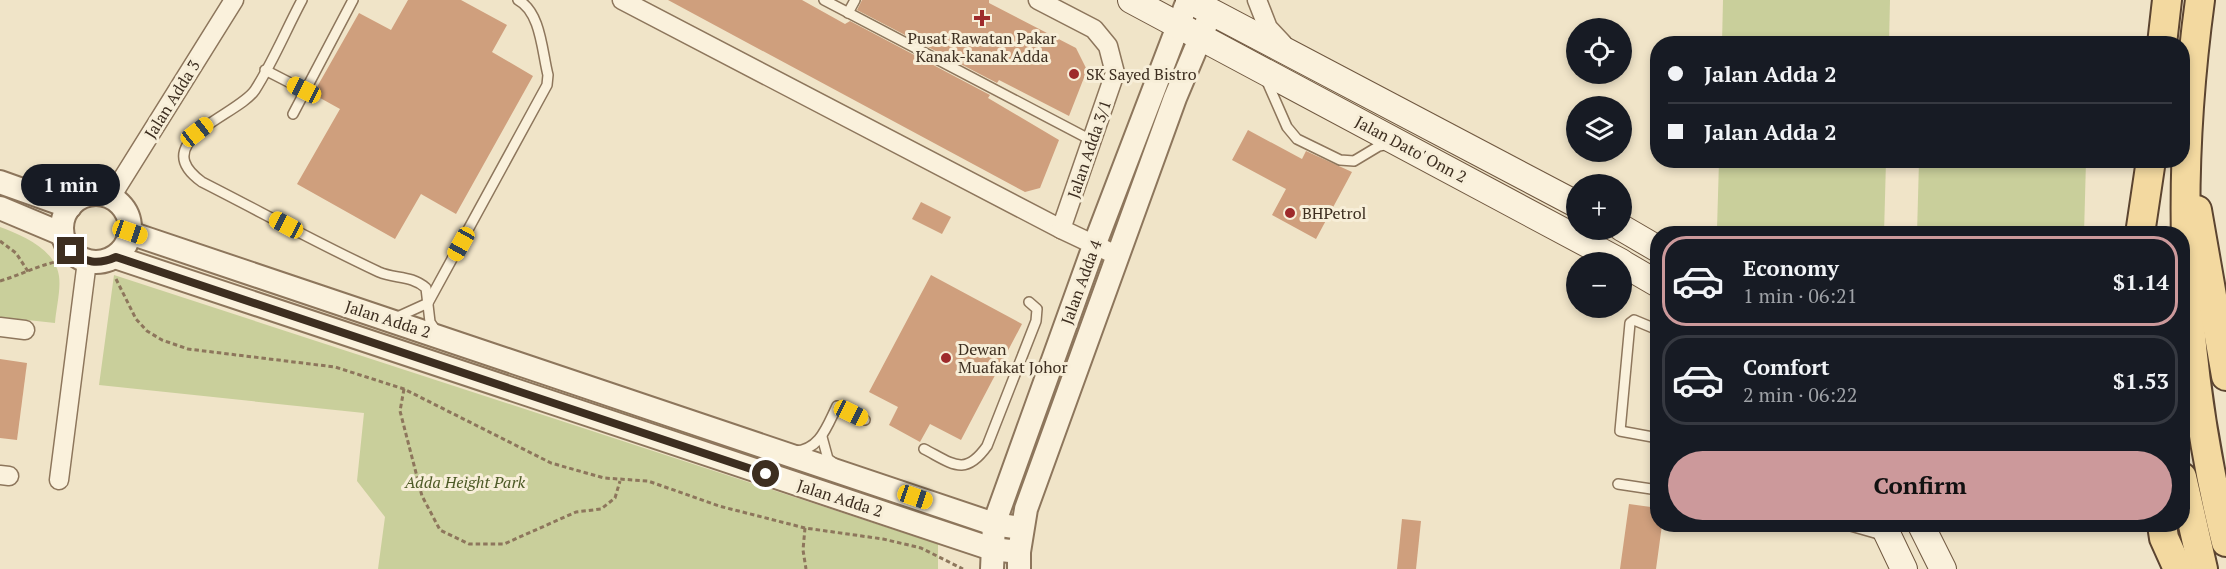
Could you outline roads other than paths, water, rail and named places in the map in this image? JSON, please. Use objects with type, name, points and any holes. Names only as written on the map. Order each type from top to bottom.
[{"type":"main road","name":"Jalan Dato' Onn 2","points":[[1131,0],[1602,252]]},
{"type":"main road","name":"Jalan Dato' Onn 2","points":[[1188,0],[1566,199]]},
{"type":"main road","points":[[2163,36],[2167,0]]},
{"type":"main road","points":[[2190,76],[2200,0]]},
{"type":"main road","points":[[2141,226],[2152,168]]},
{"type":"main road","points":[[2153,168],[2157,226]]},
{"type":"main road","points":[[2184,168],[2184,226]]},
{"type":"main road","points":[[2188,168],[2226,376]]},
{"type":"main road","points":[[1632,234],[1650,244]]},
{"type":"main road","name":"Jalan Dato' Onn 2","points":[[1632,269],[1650,279]]},
{"type":"main road","points":[[2190,321],[2205,446],[2226,542]]},
{"type":"main road","points":[[2190,512],[2203,569]]},
{"type":"main road","points":[[1886,532],[1904,569]]},
{"type":"main road","points":[[1925,532],[1943,569]]},
{"type":"main road","points":[[2163,532],[2178,569]]},
{"type":"street","name":"Jalan Adda 3","points":[[111,198],[234,0]]},
{"type":"street","points":[[622,0],[1061,229],[1118,256]]},
{"type":"street","name":"Jalan Adda 3/1","points":[[1038,0],[1094,29],[1108,46],[1115,73],[1061,229]]},
{"type":"street","name":"Jalan Adda 4","points":[[992,559],[994,524],[1094,246],[1188,0]]},
{"type":"street","points":[[1257,0],[1268,28],[1295,56]]},
{"type":"street","name":"Jalan Adda 4","points":[[1019,560],[1021,528],[1026,509],[1200,36],[1212,12]]},
{"type":"street","points":[[0,182],[70,207]]},
{"type":"street","points":[[59,480],[87,261],[71,251],[62,234],[62,224],[70,207],[84,196],[93,194],[111,198],[126,212],[130,232],[115,266]]},
{"type":"street","points":[[0,208],[62,234]]},
{"type":"street","name":"Jalan Adda 2","points":[[130,232],[930,503],[994,524],[1021,528]]},
{"type":"street","name":"Jalan Adda 2","points":[[87,261],[115,266],[992,559],[1019,560]]},
{"type":"street","points":[[0,327],[25,330]]},
{"type":"street","points":[[930,503],[972,508],[985,506],[997,496],[1012,474]]},
{"type":"lane","points":[[302,0],[254,92],[240,106],[219,115],[197,132],[187,148],[184,163],[188,172],[202,182],[349,258],[385,275],[418,281],[426,288],[430,322],[442,337]]},
{"type":"lane","points":[[293,114],[353,0]]},
{"type":"lane","points":[[390,320],[428,303],[547,85],[548,75],[533,16],[525,4],[518,0]]},
{"type":"lane","points":[[824,0],[1091,140]]},
{"type":"lane","points":[[848,13],[855,0]]},
{"type":"lane","points":[[265,70],[304,90]]},
{"type":"lane","points":[[1263,70],[1287,126],[1297,139],[1340,160],[1354,161],[1379,146],[1398,143]]},
{"type":"lane","points":[[924,449],[952,464],[964,466],[976,462],[982,454],[1036,321],[1036,309],[1029,302]]},
{"type":"lane","points":[[1650,326],[1634,320],[1629,323],[1620,431],[1650,437]]},
{"type":"lane","points":[[719,431],[726,428],[735,429],[795,451],[804,450],[822,437],[837,406],[865,420]]},
{"type":"lane","points":[[822,437],[828,459],[884,487]]},
{"type":"lane","points":[[1618,484],[1650,489]]},
{"type":"place","name":"Pusat Rawatan Pakar Kanak-kanak Adda","points":[[982,18]]},
{"type":"place","name":"SK Sayed Bistro","points":[[1074,74]]},
{"type":"place","name":"BHPetrol","points":[[1290,213]]},
{"type":"place","name":"Dewan Muafakat Johor","points":[[946,358]]},
{"type":"park label","name":"Adda Height Park","points":[[465,482]]}]
